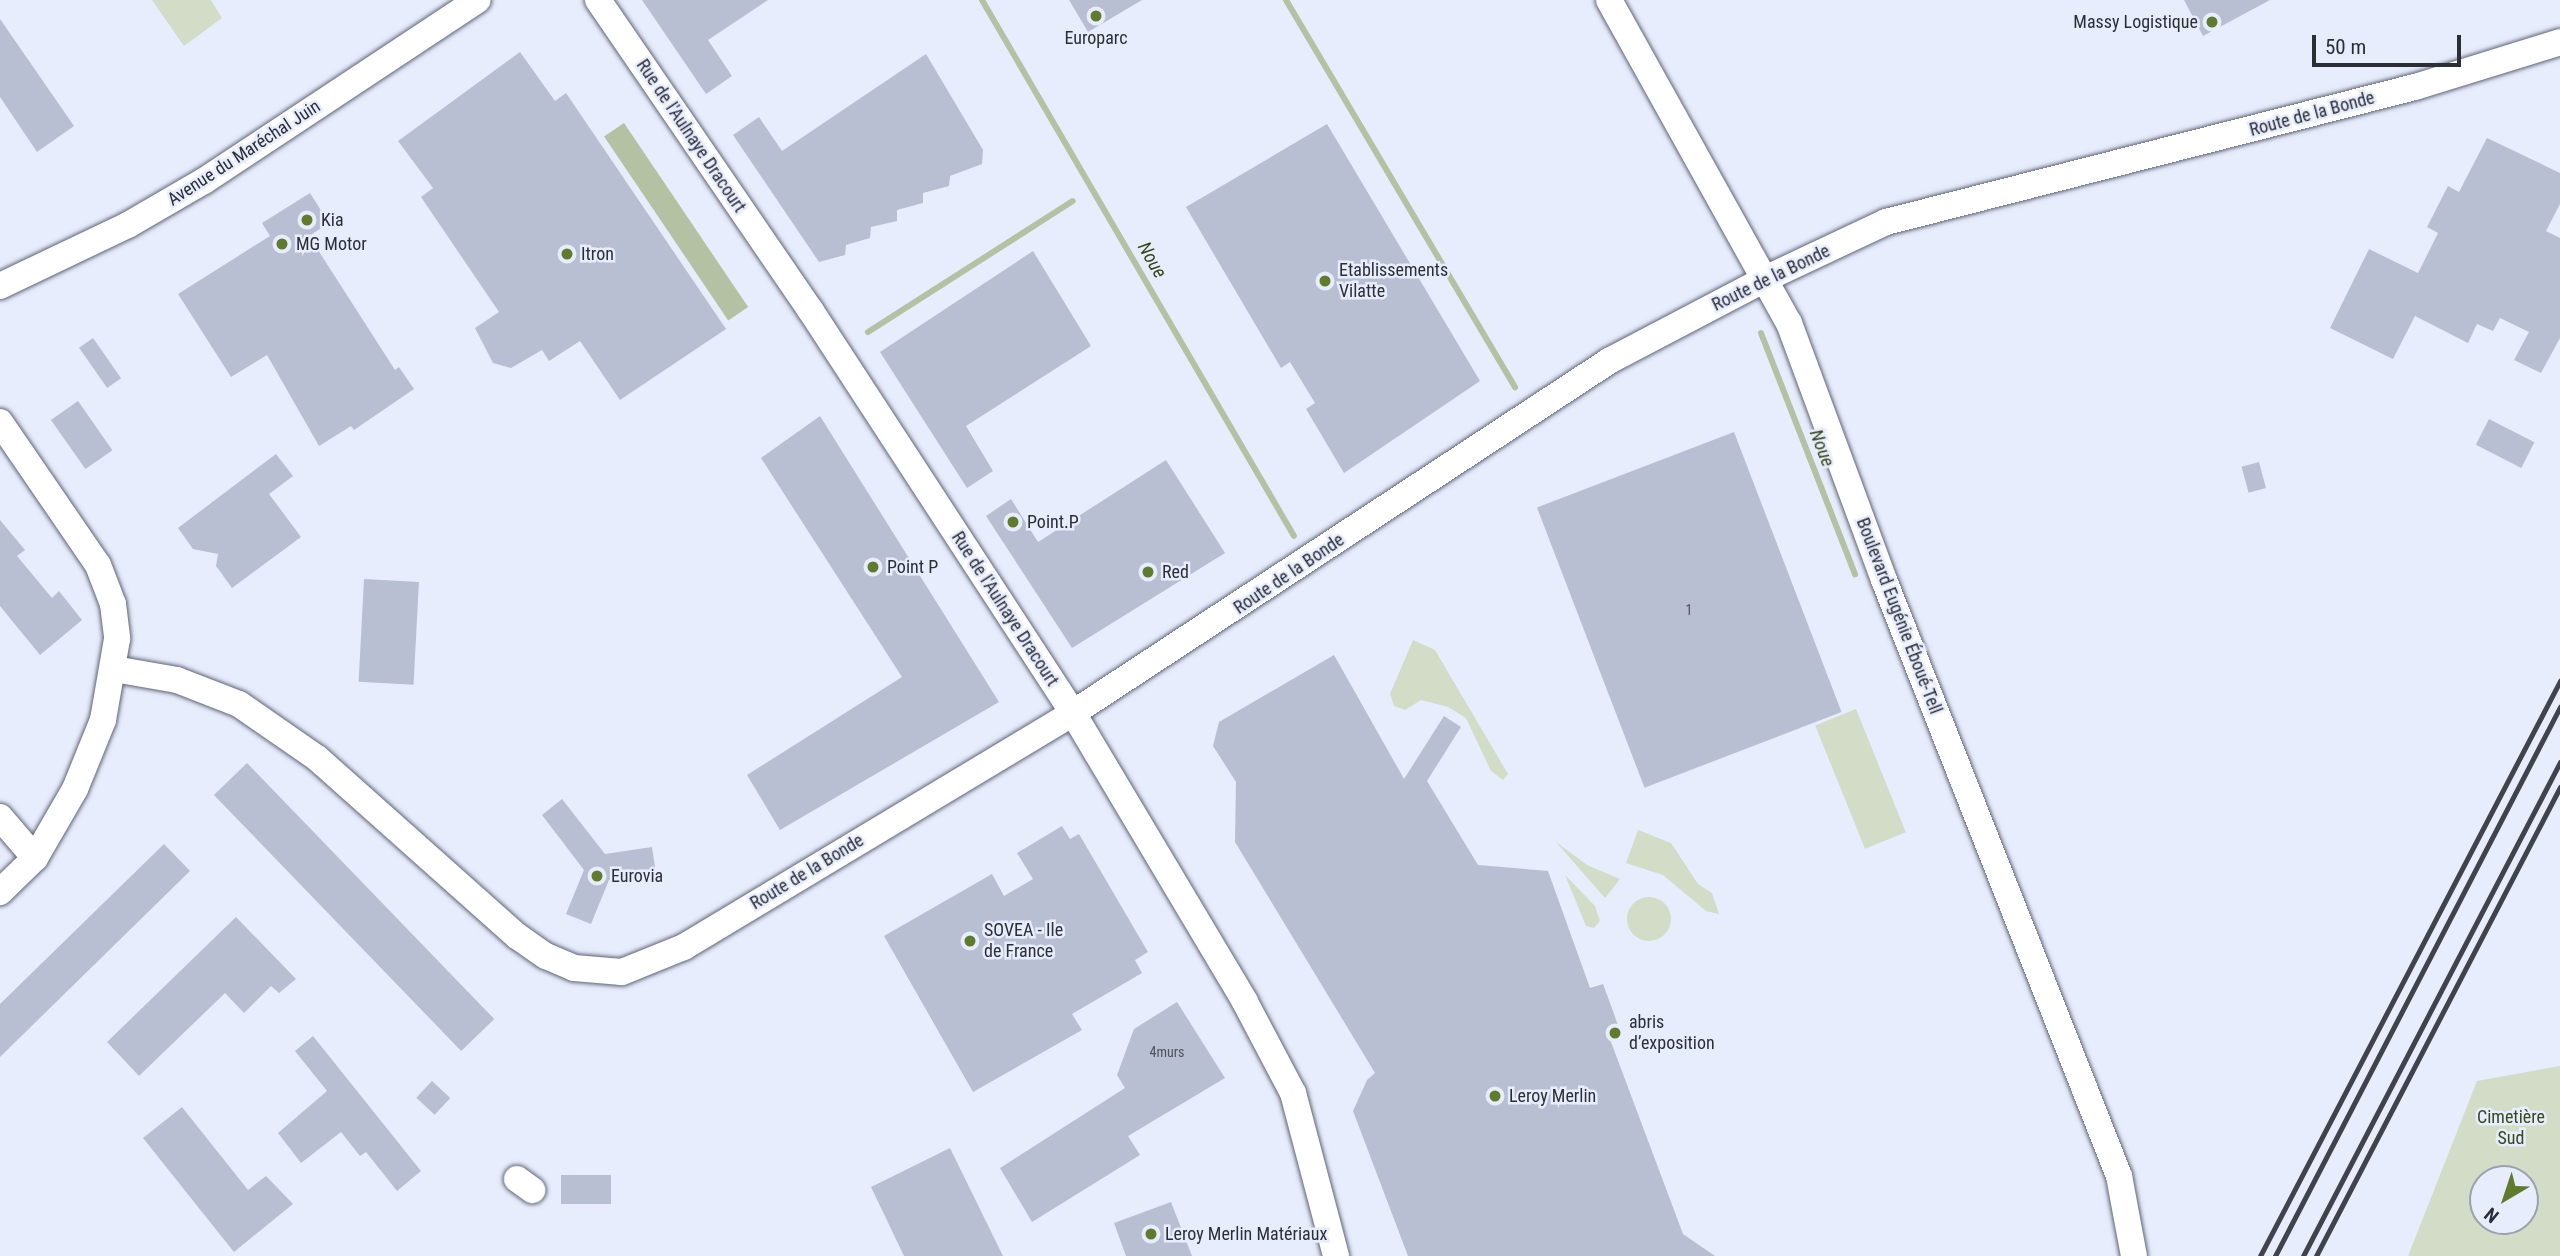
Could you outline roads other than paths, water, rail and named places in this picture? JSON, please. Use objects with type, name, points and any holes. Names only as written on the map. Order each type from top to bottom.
[{"type":"street","name":"Avenue du Maréchal Juin","points":[[0,286],[128,225],[204,181],[477,0]]},
{"type":"street","name":"Rue de l'Aulnaye Dracourt","points":[[598,0],[811,311],[1073,713],[1245,1002],[1293,1093],[1336,1256]]},
{"type":"street","name":"Boulevard Eugénie Éboué-Tell","points":[[1609,0],[1767,278],[1789,323],[1884,580],[2119,1176],[2134,1256]]},
{"type":"street","name":"Route de la Bonde","points":[[114,670],[177,680],[239,704],[317,758],[517,936],[546,956],[594,972],[622,972],[684,947],[1073,713],[1609,361],[1767,278],[1886,222],[2354,103],[2556,43]]},
{"type":"street","points":[[0,422],[99,565],[113,604],[117,639],[114,670],[92,751],[75,789],[35,858],[0,892]]},
{"type":"street","points":[[0,817],[35,858]]},
{"type":"waterway","name":"Noue","points":[[982,0],[1294,536]]},
{"type":"waterway","name":"Noue","points":[[1286,0],[1515,387]]},
{"type":"waterway","name":"Noue","points":[[868,332],[1073,201]]},
{"type":"waterway","name":"Noue","points":[[1761,333],[1855,574]]},
{"type":"railway","points":[[2260,1256],[2560,681]]},
{"type":"railway","points":[[2275,1256],[2560,707]]},
{"type":"railway","points":[[2303,1256],[2560,762]]},
{"type":"railway","points":[[2316,1256],[2560,787]]},
{"type":"place","name":"Europarc","points":[[1096,16]]},
{"type":"place","name":"Massy Logistique","points":[[2212,22]]},
{"type":"place","name":"Kia","points":[[307,220]]},
{"type":"place","name":"MG Motor","points":[[282,244]]},
{"type":"place","name":"Itron","points":[[567,254]]},
{"type":"place","name":"Etablissements Vilatte","points":[[1325,281]]},
{"type":"place","name":"Point.P","points":[[1013,522]]},
{"type":"place","name":"Point P","points":[[873,567]]},
{"type":"place","name":"Red","points":[[1148,572]]},
{"type":"place","name":"Eurovia","points":[[597,876]]},
{"type":"place","name":"SOVEA - Ile de France","points":[[970,941]]},
{"type":"place","name":"abris d’exposition","points":[[1615,1033]]},
{"type":"place","name":"Leroy Merlin","points":[[1495,1096]]},
{"type":"place","name":"Leroy Merlin Matériaux","points":[[1151,1234]]},
{"type":"park label","name":"Cimetière Sud","points":[[2511,1128]]}]
